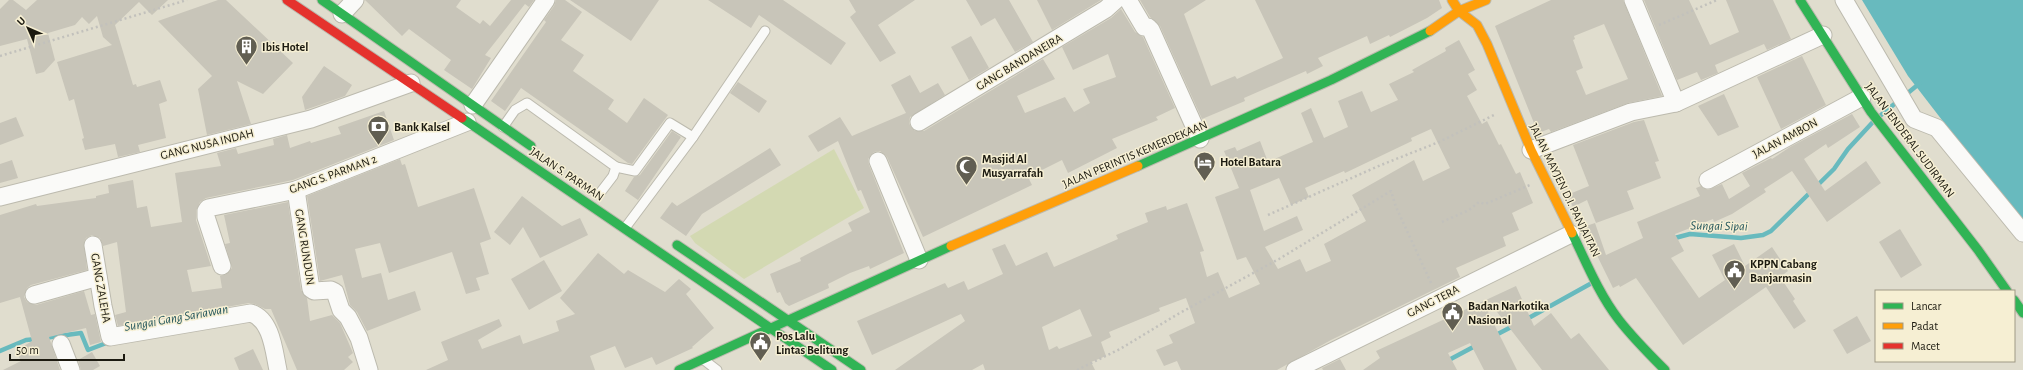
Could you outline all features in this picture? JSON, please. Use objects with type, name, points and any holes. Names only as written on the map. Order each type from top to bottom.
[{"type":"main road","name":"JALAN S. PARMAN","points":[[287,0],[625,228],[832,370]]},
{"type":"main road","name":"JALAN S. PARMAN","points":[[322,0],[542,153]]},
{"type":"main road","name":"JALAN MAYJEN D.I. PANJAITAN","points":[[1452,0],[1459,11],[1477,25],[1487,44],[1531,150],[1571,234],[1603,296],[1618,319],[1637,342],[1665,370]]},
{"type":"main road","name":"JALAN PERINTIS KEMERDEKAAN","points":[[680,370],[919,260],[1200,139],[1331,80],[1431,31],[1459,11],[1486,0]]},
{"type":"main road","name":"JALAN JENDERAL SUDIRMAN","points":[[1800,0],[1871,112],[1978,250],[2006,290]]},
{"type":"main road","points":[[486,134],[499,124]]},
{"type":"main road","points":[[671,241],[861,370]]},
{"type":"main road","points":[[2015,301],[2023,313]]},
{"type":"street","points":[[342,14],[355,0]]},
{"type":"street","points":[[472,105],[546,0]]},
{"type":"street","name":"GANG BANDANEIRA","points":[[919,122],[1106,9],[1116,0]]},
{"type":"street","points":[[1128,0],[1142,23],[1150,30],[1200,139]]},
{"type":"street","points":[[1633,0],[1676,103]]},
{"type":"street","points":[[1844,0],[1914,119],[1937,128],[2023,233]]},
{"type":"street","points":[[1531,150],[1631,112],[1676,103],[1823,35]]},
{"type":"street","name":"GANG NUSA INDAH","points":[[0,197],[311,119],[411,83]]},
{"type":"street","name":"JALAN AMBON","points":[[1708,180],[1862,97]]},
{"type":"street","name":"GANG S. PARMAN 2","points":[[222,266],[206,217],[207,209],[296,190],[467,122]]},
{"type":"street","points":[[878,161],[919,260]]},
{"type":"street","name":"GANG RUNDUN","points":[[296,190],[310,289],[314,291],[331,290],[335,292],[341,310],[348,317],[358,338],[369,370]]},
{"type":"street","name":"GANG TERA","points":[[1295,370],[1438,298],[1571,234]]},
{"type":"street","name":"GANG ZALEHA","points":[[93,245],[110,337],[251,313],[256,315],[266,326],[278,370]]},
{"type":"street","points":[[34,295],[98,277]]},
{"type":"street","points":[[61,344],[71,370]]},
{"type":"lane","points":[[625,228],[693,137],[765,31]]},
{"type":"lane","points":[[499,124],[515,110],[527,103],[616,167],[636,171],[670,124],[693,137]]},
{"type":"lane","points":[[600,193],[613,176],[616,167]]},
{"type":"lane","points":[[703,359],[717,370]]},
{"type":"path","points":[[0,56],[187,0]]},
{"type":"path","points":[[1646,31],[1717,0]]},
{"type":"path","points":[[1268,215],[1380,165],[1439,142],[1512,106]]},
{"type":"path","points":[[1442,222],[1469,210],[1479,202],[1485,204],[1545,178]]},
{"type":"path","points":[[1078,370],[1120,349],[1178,314],[1279,259],[1391,191],[1396,207],[1438,298]]},
{"type":"green space","points":[[834,149],[864,208],[744,279],[695,243],[690,236]]},
{"type":"water","points":[[1862,0],[2023,0],[2023,225],[1908,76]]},
{"type":"building","points":[[9,0],[13,0],[26,10],[37,0],[168,0],[152,15],[139,2],[115,25],[133,85],[136,84],[137,87],[160,80],[167,101],[159,104],[166,138],[138,145],[140,152],[118,157],[115,144],[85,150],[82,139],[84,138],[74,99],[69,101],[57,62],[112,45],[103,37],[97,16],[89,24],[82,17],[75,25],[48,33],[55,60],[44,72],[36,74],[27,39],[0,46],[0,9]]},
{"type":"building","name":"Ibis Hotel","points":[[218,0],[226,0],[293,63],[263,94],[237,81],[251,124],[207,135],[198,89],[212,76],[158,21]]},
{"type":"building","points":[[365,0],[461,0],[456,7],[480,24],[483,20],[490,26],[511,0],[534,0],[529,7],[525,4],[485,55],[491,58],[472,89],[444,70],[451,60],[409,29],[402,36]]},
{"type":"building","points":[[556,0],[565,0],[582,12],[561,40],[584,55],[573,71],[614,100],[608,109],[627,123],[644,98],[668,115],[632,164],[628,163],[521,88],[505,111],[491,101],[546,22],[544,20],[554,6]]},
{"type":"building","points":[[570,0],[659,0],[631,41]]},
{"type":"building","points":[[708,0],[783,0],[846,43],[831,65],[759,15],[751,28]]},
{"type":"building","points":[[849,0],[915,0],[878,25],[896,53],[880,62],[850,17],[856,12]]},
{"type":"building","points":[[966,0],[1009,0],[1033,42],[1015,52],[995,18],[981,26]]},
{"type":"building","points":[[1037,0],[1101,0],[1052,30]]},
{"type":"building","points":[[1140,0],[1206,0],[1184,14],[1211,86],[1235,76],[1237,79],[1283,58],[1255,0],[1439,0],[1442,8],[1427,18],[1390,37],[1389,35],[1370,44],[1367,36],[1318,58],[1323,66],[1307,74],[1306,71],[1244,98],[1245,101],[1202,119],[1160,26],[1150,17]]},
{"type":"building","points":[[1551,0],[1623,0],[1662,96],[1628,103],[1551,132],[1549,129],[1538,133],[1495,26]],"holes":[[[1604,24],[1628,79],[1586,95],[1576,71],[1583,68],[1573,40],[1575,39],[1574,36]]]},
{"type":"building","points":[[1644,0],[1689,0],[1710,45],[1739,32],[1726,0],[1773,0],[1791,39],[1767,50],[1764,44],[1715,65],[1718,73],[1701,80],[1697,72],[1677,80]]},
{"type":"building","points":[[1121,9],[1135,32],[1143,37],[1175,108],[1156,117],[1158,120],[1112,139],[1117,148],[1068,173],[1062,160],[1028,177],[1032,185],[923,237],[887,157],[880,151],[874,152],[868,159],[869,165],[904,253],[870,269],[869,266],[850,273],[828,284],[829,288],[789,306],[785,303],[780,292],[777,293],[770,274],[801,261],[800,258],[852,231],[848,223],[870,212],[861,190],[858,191],[838,141],[818,152],[808,136],[840,117],[852,136],[906,113],[891,85],[910,75],[920,93],[938,83],[945,95],[910,117],[909,123],[915,131],[924,131],[1043,59],[1055,79],[1017,96],[1025,113],[1065,97],[1074,112],[1090,103],[1083,89],[1116,77],[1108,54],[1073,70],[1062,47],[1111,18]]},
{"type":"building","points":[[971,36],[989,68],[969,80],[951,47]]},
{"type":"building","points":[[1459,40],[1475,70],[1468,74],[1477,90],[1467,96],[1482,124],[1487,121],[1499,145],[1501,144],[1516,174],[1520,172],[1533,203],[1512,213],[1519,230],[1503,237],[1506,246],[1456,268],[1460,277],[1331,340],[1277,370],[1181,370],[1177,361],[1164,366],[1156,350],[1173,343],[1169,335],[1195,323],[1186,298],[1159,308],[1160,311],[1109,332],[1111,337],[1101,342],[1106,356],[1091,362],[1095,370],[985,370],[983,364],[972,370],[895,370],[965,321],[961,314],[872,355],[857,321],[945,283],[948,288],[964,281],[968,290],[1003,274],[992,249],[1005,244],[1016,266],[1047,252],[1054,267],[1118,239],[1116,235],[1148,222],[1145,213],[1166,206],[1167,210],[1187,203],[1204,251],[1200,252],[1207,277],[1218,272],[1229,298],[1260,284],[1246,257],[1237,260],[1215,197],[1239,188],[1224,151],[1235,147],[1237,151],[1260,141],[1268,162],[1313,142],[1301,113],[1311,108],[1324,138],[1348,127],[1338,101],[1362,91],[1371,112],[1398,100],[1389,84],[1414,72],[1412,70],[1446,51],[1445,48]],"holes":[[[1431,129],[1450,168],[1423,181],[1414,160],[1352,195],[1366,221],[1324,244],[1331,261],[1306,272],[1300,259],[1278,269],[1265,247],[1303,230],[1297,216],[1264,231],[1250,190],[1279,178],[1291,205],[1309,197],[1305,188],[1344,171],[1345,173],[1412,141],[1411,138]],[[1080,309],[1092,336],[1059,349],[1057,346],[1049,350],[1042,327]]]},
{"type":"building","points":[[1802,56],[1826,105],[1781,129],[1757,77]]},
{"type":"building","points":[[324,66],[352,85],[345,96],[305,110],[302,97]]},
{"type":"building","points":[[738,82],[767,101],[759,113],[730,93]]},
{"type":"building","points":[[1724,94],[1739,127],[1718,136],[1698,106]]},
{"type":"building","points":[[384,111],[394,140],[293,180],[206,198],[200,202],[196,211],[196,220],[211,266],[187,270],[192,292],[222,288],[220,276],[225,275],[232,268],[225,244],[230,243],[224,215],[288,202],[301,290],[307,298],[310,321],[332,315],[340,323],[353,353],[348,357],[353,362],[344,370],[297,370],[271,309],[265,309],[255,304],[249,303],[118,326],[115,315],[126,312],[117,242],[103,246],[100,238],[92,235],[86,238],[84,242],[87,270],[31,285],[27,288],[24,297],[27,302],[36,305],[84,291],[91,315],[95,314],[101,342],[90,345],[86,328],[49,337],[60,370],[3,370],[21,361],[16,351],[32,341],[20,297],[0,303],[0,215],[36,204],[37,206],[96,198],[96,196],[109,193],[108,185],[133,180],[137,208],[147,206],[151,227],[182,222],[175,173],[221,166],[217,153],[236,148],[238,154],[274,145],[273,139],[287,135],[290,148],[310,141],[311,143],[341,134],[338,127]]},
{"type":"building","points":[[1852,114],[1860,127],[1828,148],[1826,144],[1804,159],[1825,191],[1866,161],[1881,183],[1827,222],[1792,171],[1764,189],[1766,192],[1732,214],[1714,222],[1713,219],[1675,234],[1684,251],[1671,258],[1699,298],[1725,280],[1712,255],[1734,244],[1745,266],[1772,247],[1788,271],[1780,277],[1795,299],[1793,301],[1806,321],[1794,329],[1766,287],[1683,345],[1636,278],[1620,287],[1619,285],[1613,288],[1583,227],[1595,223],[1606,255],[1643,238],[1637,222],[1700,196],[1696,188],[1701,186],[1708,190],[1722,184],[1729,199],[1750,186],[1742,173],[1771,158],[1772,159],[1790,147]]},
{"type":"building","points":[[16,117],[24,136],[0,145],[0,123]]},
{"type":"building","points":[[1644,120],[1659,161],[1655,162],[1661,178],[1627,191],[1634,209],[1596,223],[1587,200],[1573,207],[1567,195],[1589,186],[1573,145],[1634,122]]},
{"type":"building","points":[[672,131],[681,137],[638,200],[625,191],[634,177],[640,175]]},
{"type":"building","points":[[770,148],[781,165],[702,214],[686,236],[660,218],[672,202],[677,206]]},
{"type":"building","points":[[400,159],[402,165],[405,164],[418,207],[474,188],[491,239],[480,243],[489,274],[476,278],[480,290],[466,294],[452,252],[389,273],[380,243],[355,249],[362,278],[381,273],[388,300],[415,291],[421,310],[367,331],[357,312],[350,305],[342,275],[320,281],[307,196]]},
{"type":"building","points":[[12,160],[18,178],[0,183],[0,164]]},
{"type":"building","points":[[522,196],[562,226],[580,218],[588,235],[540,258],[523,227],[510,245],[494,232]]},
{"type":"building","points":[[1900,229],[1922,265],[1901,278],[1879,242]]},
{"type":"building","points":[[598,253],[624,274],[628,270],[665,292],[679,279],[691,289],[686,294],[714,328],[692,347],[693,348],[656,365],[652,357],[625,368],[615,346],[590,356],[595,370],[426,370],[448,360],[441,342],[499,319],[502,326],[478,340],[482,349],[520,335],[523,344],[559,331],[556,321],[575,314],[560,298]]},
{"type":"building","points":[[544,260],[562,291],[529,310],[511,279]]},
{"type":"building","points":[[1516,286],[1534,326],[1551,313],[1571,339],[1579,333],[1609,370],[1542,370],[1494,308],[1488,312],[1517,370],[1484,370],[1470,343],[1448,353],[1457,370],[1363,370],[1380,358],[1376,351]]},
{"type":"building","points":[[1857,316],[1871,341],[1847,354],[1833,330]]},
{"type":"building","points":[[253,349],[263,370],[239,370],[234,358]]},
{"type":"building","points":[[92,352],[100,366],[93,370],[81,370],[78,360]]},
{"type":"building","points":[[1340,359],[1346,370],[1323,370],[1322,368]]},
{"type":"waterway","name":"Sungai Sipai","points":[[1881,115],[1920,83]]},
{"type":"waterway","name":"Sungai Sipai","points":[[1671,239],[1690,234],[1741,238],[1763,235],[1771,231],[1834,169],[1848,149],[1872,123]]},
{"type":"waterway","name":"Sungai Sipai","points":[[1525,320],[1590,284]]},
{"type":"waterway","name":"Sungai Sipai","points":[[1494,336],[1515,325]]},
{"type":"waterway","name":"Sungai Gang Sariawan","points":[[44,338],[81,333],[88,350],[109,342]]},
{"type":"waterway","name":"Sungai Gang Sariawan","points":[[0,351],[26,340],[37,339]]},
{"type":"waterway","name":"Sungai Sipai","points":[[1447,361],[1477,345]]},
{"type":"traffic: fast","points":[[322,0],[531,146]]},
{"type":"traffic: fast","points":[[1800,0],[1871,112],[1978,250],[2006,290]]},
{"type":"traffic: fast","points":[[1138,166],[1331,80],[1430,31]]},
{"type":"traffic: fast","points":[[462,118],[832,370]]},
{"type":"traffic: fast","points":[[1572,233],[1605,300],[1630,333],[1665,370]]},
{"type":"traffic: fast","points":[[677,245],[861,370]]},
{"type":"traffic: fast","points":[[679,370],[951,246]]},
{"type":"traffic: fast","points":[[2015,301],[2023,313]]},
{"type":"traffic: slow","points":[[1452,0],[1459,11],[1477,25],[1487,44],[1531,150],[1572,233]]},
{"type":"traffic: slow","points":[[1430,31],[1459,11],[1486,0]]},
{"type":"traffic: slow","points":[[951,246],[1138,166]]},
{"type":"traffic: jam","points":[[287,0],[462,118]]},
{"type":"place","name":"Ibis Hotel","points":[[247,66]]},
{"type":"place","name":"Bank Kalsel","points":[[378,146]]},
{"type":"place","name":"Hotel Batara","points":[[1205,182]]},
{"type":"place","name":"Masjid Al Musyarrafah","points":[[967,186]]},
{"type":"place","name":"KPPN Cabang Banjarmasin","points":[[1735,290]]},
{"type":"place","name":"Badan Narkotika Nasional","points":[[1453,332]]},
{"type":"place","name":"Pos Lalu Lintas Belitung","points":[[761,362]]}]
